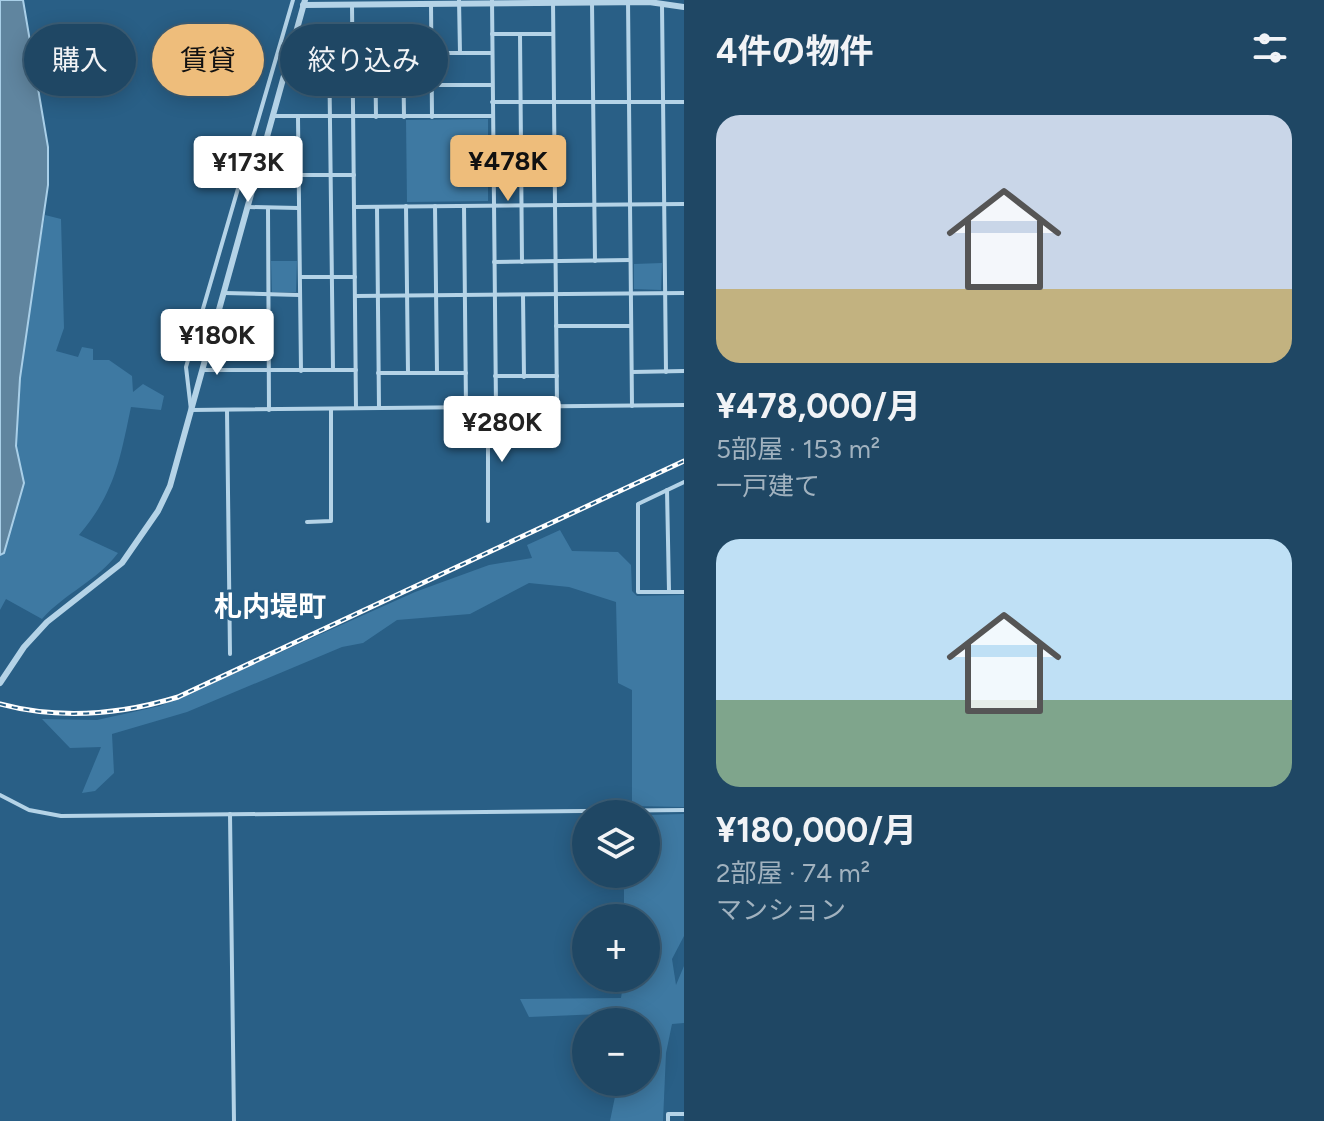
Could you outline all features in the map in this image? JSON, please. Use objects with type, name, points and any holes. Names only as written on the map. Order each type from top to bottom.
[{"type":"street","points":[[191,410],[186,367],[293,0]]},
{"type":"street","points":[[553,1],[557,406]]},
{"type":"street","points":[[628,1],[632,406]]},
{"type":"street","points":[[298,24],[304,3],[628,1],[662,2],[684,7]]},
{"type":"street","points":[[459,2],[460,53]]},
{"type":"street","points":[[492,2],[496,407]]},
{"type":"street","points":[[592,2],[595,261]]},
{"type":"street","points":[[662,2],[666,372]]},
{"type":"street","points":[[431,4],[431,24]]},
{"type":"street","points":[[352,5],[352,24]]},
{"type":"street","points":[[492,34],[553,34]]},
{"type":"street","points":[[520,34],[522,262]]},
{"type":"street","points":[[448,53],[492,53]]},
{"type":"street","points":[[448,85],[492,85]]},
{"type":"street","points":[[0,683],[24,647],[47,622],[113,572],[145,532],[170,486],[280,91]]},
{"type":"street","points":[[330,96],[333,370]]},
{"type":"street","points":[[353,96],[356,408]]},
{"type":"street","points":[[376,96],[376,117]]},
{"type":"street","points":[[404,96],[404,117]]},
{"type":"street","points":[[431,96],[432,117]]},
{"type":"street","points":[[492,102],[684,102]]},
{"type":"street","points":[[273,116],[492,116]]},
{"type":"street","points":[[298,118],[301,371]]},
{"type":"street","points":[[257,175],[354,175]]},
{"type":"street","points":[[354,207],[684,204]]},
{"type":"street","points":[[406,206],[408,373]]},
{"type":"street","points":[[435,206],[437,373]]},
{"type":"street","points":[[464,206],[466,407]]},
{"type":"street","points":[[249,207],[299,208]]},
{"type":"street","points":[[377,207],[379,408]]},
{"type":"street","points":[[268,208],[269,410]]},
{"type":"street","points":[[494,262],[630,260]]},
{"type":"street","points":[[300,277],[355,277]]},
{"type":"street","points":[[225,293],[300,295]]},
{"type":"street","points":[[355,296],[684,293]]},
{"type":"street","points":[[523,294],[524,377]]},
{"type":"street","points":[[556,326],[631,326]]},
{"type":"street","points":[[213,334],[269,335]]},
{"type":"street","points":[[203,370],[356,370]]},
{"type":"street","points":[[632,372],[684,371]]},
{"type":"street","points":[[378,373],[466,373]]},
{"type":"street","points":[[495,376],[557,376]]},
{"type":"street","points":[[191,410],[684,405]]},
{"type":"street","points":[[488,407],[488,521]]},
{"type":"street","points":[[307,522],[331,521],[331,409]]},
{"type":"street","points":[[227,410],[230,654]]},
{"type":"street","points":[[684,482],[638,504],[638,592],[684,592]]},
{"type":"street","points":[[667,490],[669,592]]},
{"type":"street","points":[[0,795],[29,810],[53,815],[684,810]]},
{"type":"street","points":[[230,814],[234,1121]]},
{"type":"street","points":[[668,1121],[668,1114],[684,1114]]},
{"type":"shaded area","points":[[0,0],[23,0],[27,24],[24,24],[24,96],[39,96],[48,147],[48,185],[20,378],[16,446],[24,483],[4,553],[0,555]]},
{"type":"shaded area","points":[[488,119],[488,201],[407,202],[406,120]]},
{"type":"shaded area","points":[[45,215],[61,219],[64,328],[56,351],[78,357],[82,347],[93,349],[93,360],[109,360],[132,376],[133,392],[143,384],[164,396],[161,410],[131,407],[108,490],[79,535],[118,553],[42,619],[6,599],[0,610],[0,555],[4,553],[24,483],[16,446],[20,378],[24,333]]},
{"type":"shaded area","points":[[271,261],[297,261],[296,292],[272,292]]},
{"type":"shaded area","points":[[662,263],[661,290],[634,289],[634,264]]},
{"type":"shaded area","points":[[560,530],[572,551],[618,552],[631,565],[632,591],[637,596],[684,595],[684,807],[660,807],[660,800],[632,800],[632,690],[618,683],[616,602],[569,587],[529,583],[470,614],[397,620],[363,643],[342,647],[187,712],[112,734],[114,773],[95,791],[82,793],[101,747],[70,748],[42,719],[97,720],[160,706],[415,592],[489,565],[532,558],[527,545]]},
{"type":"shaded area","points":[[684,814],[684,936],[672,959],[676,985],[684,966],[684,1023],[672,1024],[666,1053],[663,1121],[610,1121],[615,1096],[660,1096],[660,1008],[572,1008],[572,1015],[529,1017],[520,999],[621,998],[622,992],[660,992],[660,904],[624,904],[624,888],[660,888],[660,815]]},
{"type":"railway","points":[[0,704],[67,714],[134,708],[178,697],[684,461]]},
{"type":"district","name":"札内堤町","points":[[270,606]]}]
